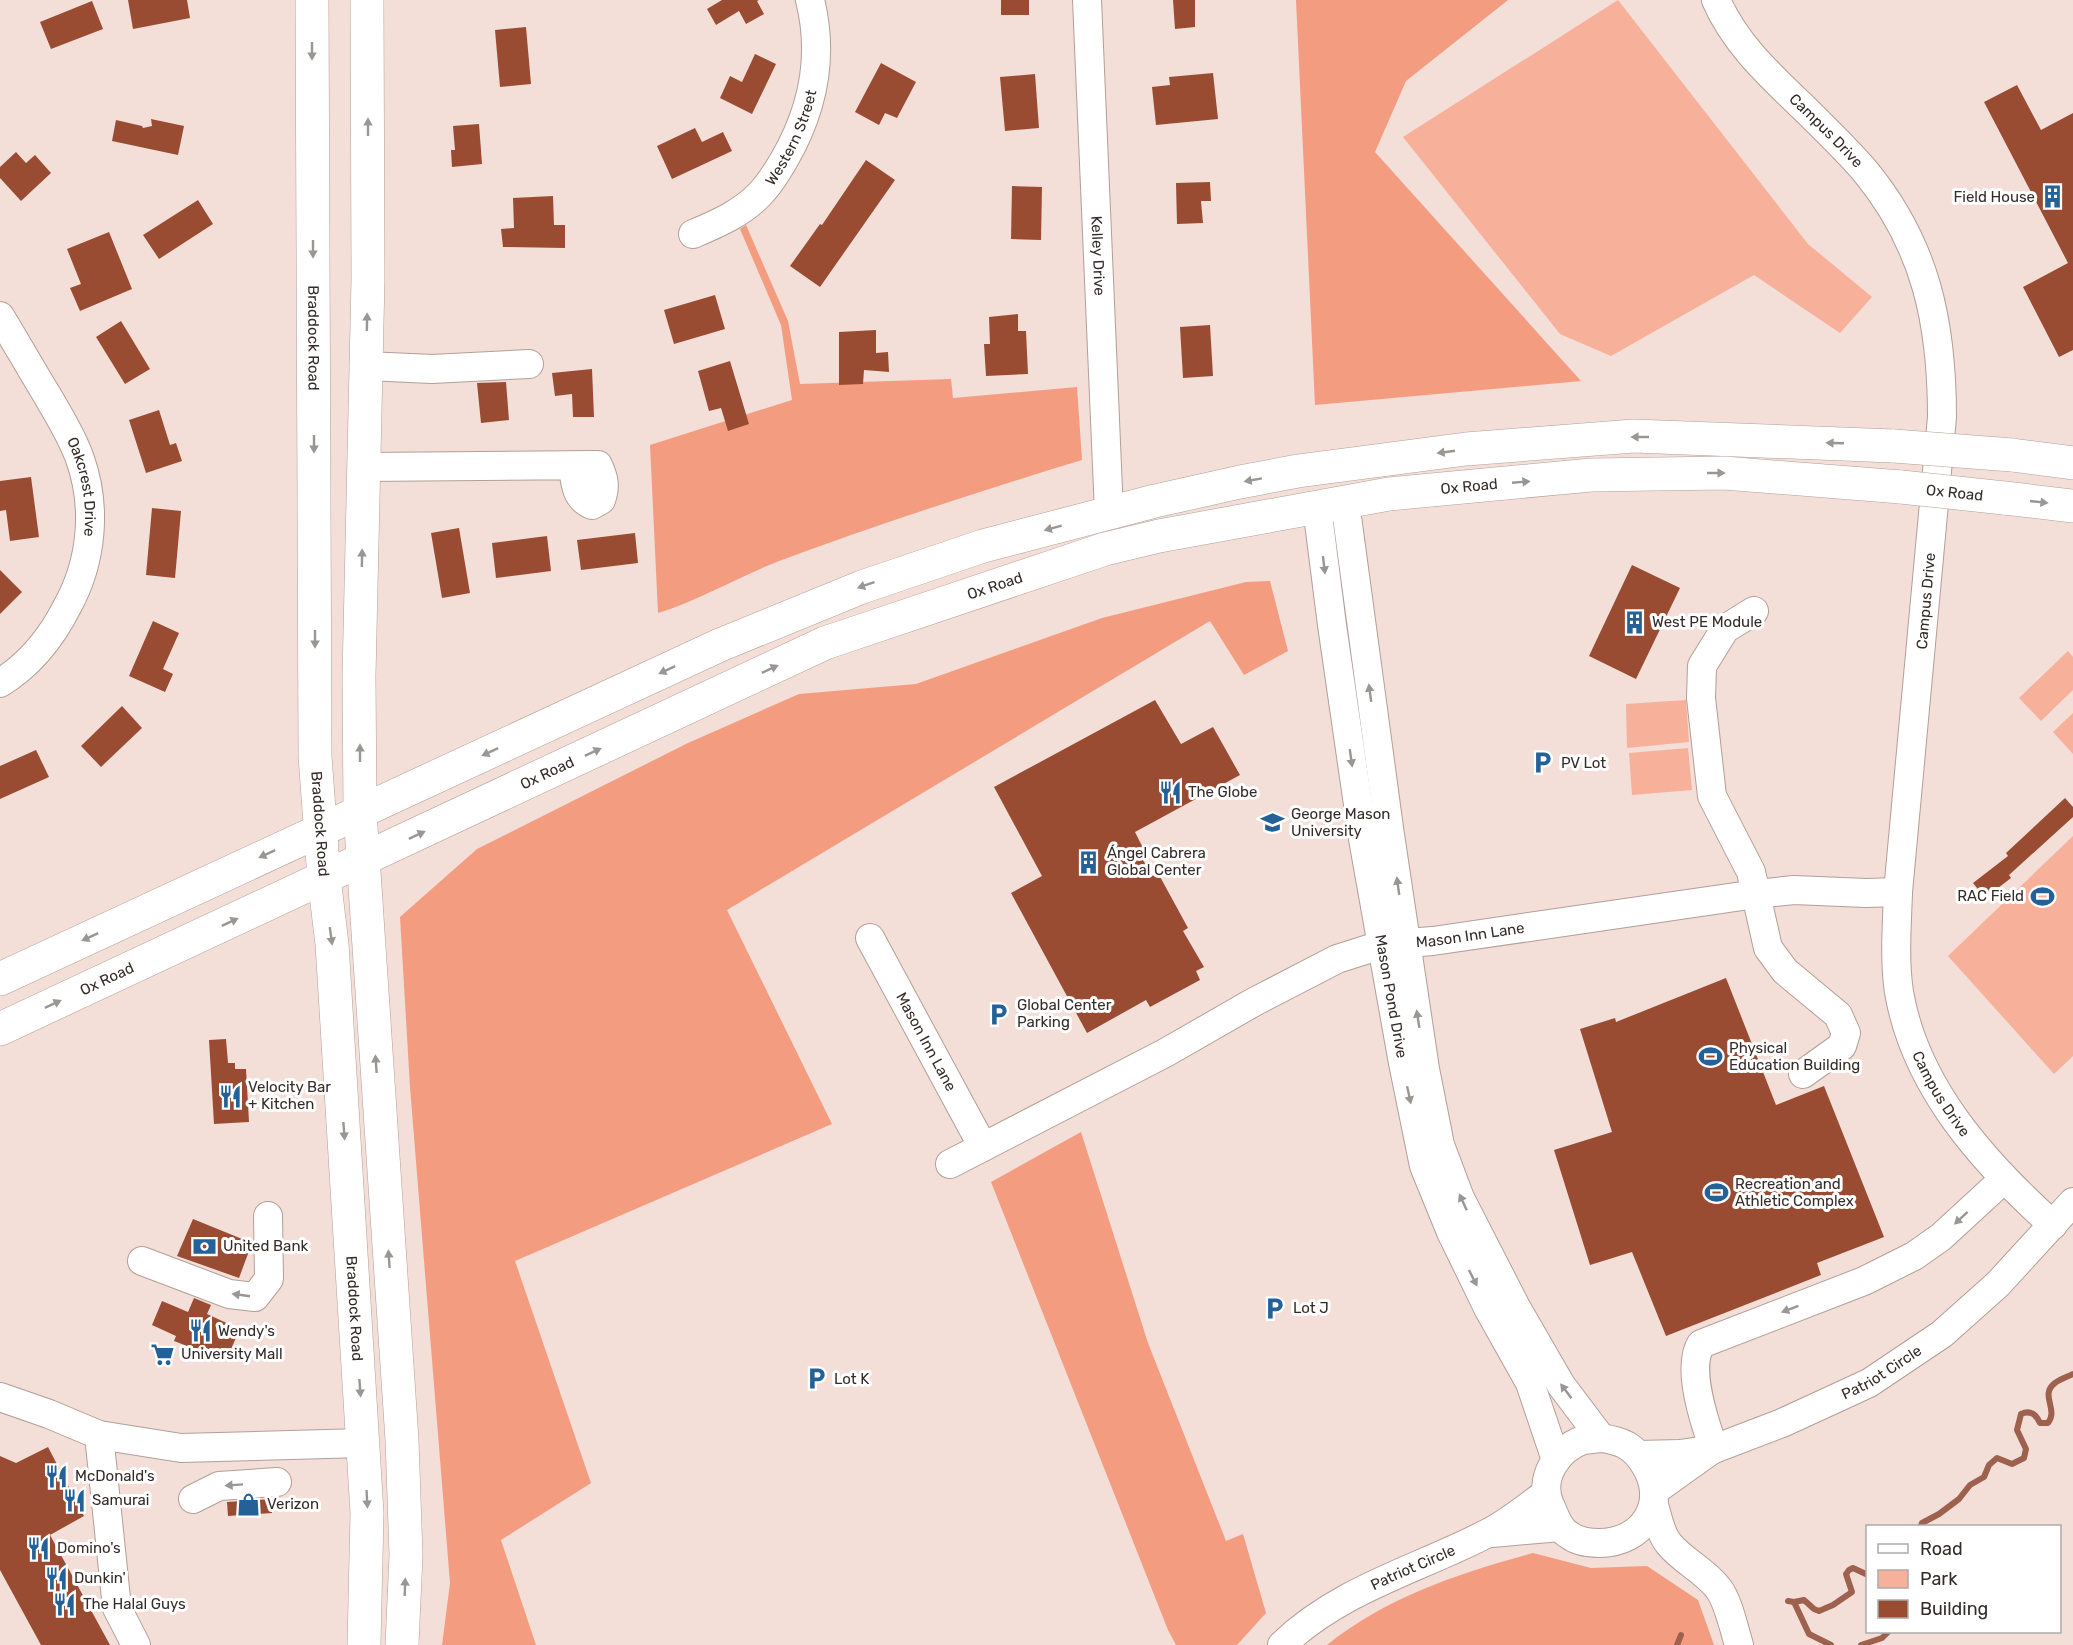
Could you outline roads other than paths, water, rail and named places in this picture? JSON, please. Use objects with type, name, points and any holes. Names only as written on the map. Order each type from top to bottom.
[{"type":"main road","name":"Braddock Road","points":[[312,0],[315,756],[324,878],[332,944],[368,1513],[364,1645]]},
{"type":"main road","points":[[367,0],[368,279],[359,676],[360,812],[402,1440],[406,1555],[402,1645]]},
{"type":"main road","points":[[0,979],[775,621],[862,587],[983,546],[1109,513],[1229,484],[1298,471],[1466,449],[1634,436],[1894,446],[2012,455],[2073,463]]},
{"type":"main road","name":"Ox Road","points":[[0,1029],[825,643],[1105,549],[1159,536],[1389,494],[1602,475],[1724,473],[1901,487],[2073,506]]},
{"type":"main road","points":[[1109,513],[1140,532],[1159,536]]},
{"type":"main road","points":[[1039,572],[1085,547],[1098,534],[1109,513]]},
{"type":"street","name":"Western Street","points":[[693,234],[734,214],[759,195],[778,171],[793,145],[806,116],[816,70],[816,34],[810,0]]},
{"type":"street","name":"Kelley Drive","points":[[1087,0],[1109,513]]},
{"type":"street","name":"Campus Drive","points":[[1716,0],[1734,32],[1764,71],[1851,155],[1882,194],[1895,214],[1920,264],[1932,302],[1942,375],[1942,417],[1898,892],[1896,956],[1899,993],[1913,1040],[1931,1082],[1968,1136],[2004,1179],[2052,1225]]},
{"type":"street","name":"Oakcrest Drive","points":[[0,316],[69,432],[81,460],[89,505],[87,557],[72,599],[46,642],[25,664],[0,683]]},
{"type":"street","points":[[366,366],[432,369],[529,364]]},
{"type":"street","points":[[364,467],[573,466]]},
{"type":"street","name":"Mason Pond Drive","points":[[1331,505],[1332,625],[1362,839],[1394,944],[1425,1069],[1440,1145],[1460,1198],[1516,1307],[1561,1385],[1601,1438]]},
{"type":"street","points":[[1754,611],[1725,629],[1702,666],[1701,698],[1712,796],[1751,872],[1768,948],[1785,971],[1838,1015],[1846,1033],[1842,1047],[1803,1074]]},
{"type":"street","name":"Mason Inn Lane","points":[[950,1164],[1165,1053],[1336,959],[1394,944],[1756,894],[1794,890],[1898,892]]},
{"type":"street","name":"Mason Inn Lane","points":[[870,938],[983,1147]]},
{"type":"street","name":"Mason Pond Drive","points":[[1394,944],[1424,1166],[1451,1232],[1489,1310],[1530,1383],[1556,1460]]},
{"type":"street","points":[[1631,1537],[1645,1522],[1654,1498],[1714,1449],[1703,1417],[1698,1390],[1696,1358],[1701,1344],[1864,1281],[1914,1256],[1941,1237],[2004,1179]]},
{"type":"street","name":"Patriot Circle","points":[[1639,1455],[1680,1454],[1714,1449],[1782,1423],[1869,1383],[1942,1334],[1998,1284],[2073,1202]]},
{"type":"street","points":[[142,1261],[229,1294],[255,1297],[269,1279],[268,1216]]},
{"type":"street","points":[[0,1397],[99,1435],[180,1448],[363,1443]]},
{"type":"street","points":[[99,1435],[117,1608],[136,1645]]},
{"type":"street","points":[[1677,1551],[1660,1526],[1651,1474],[1639,1455],[1619,1441],[1601,1438],[1584,1440],[1568,1448],[1556,1460],[1548,1475],[1545,1494],[1560,1527],[1568,1535],[1593,1543],[1607,1543],[1631,1537],[1651,1538],[1677,1551],[1704,1572],[1720,1590],[1739,1645]]},
{"type":"street","points":[[193,1499],[219,1486],[277,1482]]},
{"type":"street","name":"Patriot Circle","points":[[1282,1645],[1321,1615],[1365,1589],[1490,1533],[1545,1494]]},
{"type":"street","points":[[1490,1533],[1560,1527]]},
{"type":"waterway","points":[[1921,1525],[1959,1499],[1970,1485],[1984,1477],[1989,1465],[1997,1458],[2012,1464],[2024,1458],[2026,1449],[2017,1430],[2021,1414],[2030,1413],[2035,1415],[2040,1423],[2048,1423],[2051,1418],[2049,1397],[2051,1388],[2057,1382],[2073,1374]]},
{"type":"waterway","points":[[1788,1601],[1804,1600],[1819,1611],[1852,1592],[1846,1574],[1849,1570],[1853,1568],[1866,1574]]},
{"type":"waterway","points":[[1794,1602],[1809,1634],[1831,1645]]},
{"type":"waterway","points":[[1861,1645],[1882,1638],[1887,1633]]},
{"type":"waterway","points":[[1677,1645],[1681,1635]]},
{"type":"place","name":"Field House","points":[[2053,197]]},
{"type":"place","name":"West PE Module","points":[[1634,622]]},
{"type":"place","name":"PV Lot","points":[[1543,763]]},
{"type":"place","name":"The Globe","points":[[1170,792]]},
{"type":"place","name":"George Mason University","points":[[1273,823]]},
{"type":"place","name":"Ángel Cabrera Global Center","points":[[1089,862]]},
{"type":"place","name":"RAC Field","points":[[2042,896]]},
{"type":"place","name":"Global Center Parking","points":[[999,1014]]},
{"type":"place","name":"Physical Education Building","points":[[1711,1057]]},
{"type":"place","name":"Velocity Bar + Kitchen","points":[[230,1096]]},
{"type":"place","name":"Recreation and Athletic Complex","points":[[1717,1193]]},
{"type":"place","name":"United Bank","points":[[205,1246]]},
{"type":"place","name":"Lot J","points":[[1275,1308]]},
{"type":"place","name":"Wendy's","points":[[200,1331]]},
{"type":"place","name":"University Mall","points":[[163,1354]]},
{"type":"place","name":"Lot K","points":[[816,1379]]},
{"type":"place","name":"McDonald's","points":[[57,1476]]},
{"type":"place","name":"Samurai","points":[[74,1500]]},
{"type":"place","name":"Verizon","points":[[249,1504]]},
{"type":"place","name":"Domino's","points":[[39,1548]]},
{"type":"place","name":"Dunkin'","points":[[56,1578]]},
{"type":"place","name":"The Halal Guys","points":[[65,1604]]}]
